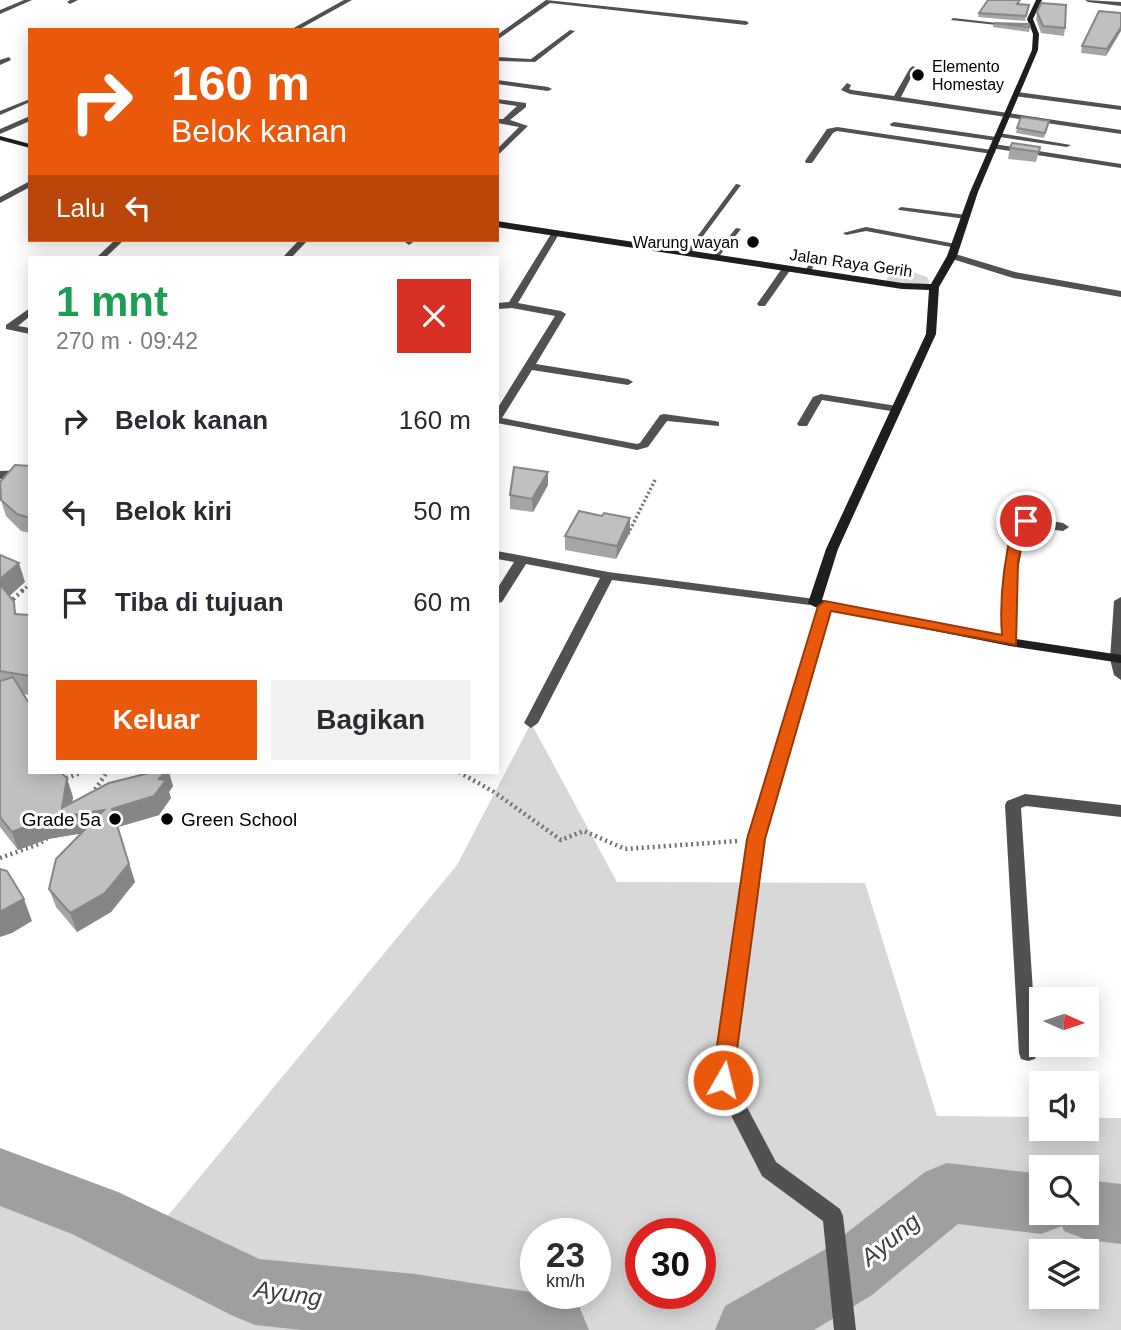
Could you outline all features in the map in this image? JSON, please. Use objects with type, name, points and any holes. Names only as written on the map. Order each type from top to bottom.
[{"type":"street","points":[[0,12],[29,0]]},
{"type":"street","points":[[297,28],[349,0]]},
{"type":"street","points":[[499,37],[550,0],[746,23]]},
{"type":"street","name":"Jalan Raya Gerih","points":[[499,225],[807,272],[934,287],[954,251],[1035,50],[1036,34],[1030,19],[1039,0]]},
{"type":"street","points":[[1088,0],[1121,4]]},
{"type":"street","points":[[499,59],[533,61],[572,32]]},
{"type":"street","points":[[0,63],[9,59]]},
{"type":"street","points":[[895,99],[913,68]]},
{"type":"street","points":[[499,82],[548,89]]},
{"type":"street","points":[[847,85],[845,90],[850,92],[1121,132]]},
{"type":"street","points":[[1017,93],[1121,108]]},
{"type":"street","points":[[499,101],[523,105],[501,121]]},
{"type":"street","points":[[0,132],[28,119]]},
{"type":"street","points":[[499,152],[524,126],[501,121]]},
{"type":"street","points":[[894,124],[1121,166]]},
{"type":"street","points":[[809,162],[830,131],[837,128],[996,143],[1067,145]]},
{"type":"street","points":[[0,138],[28,145]]},
{"type":"street","points":[[0,200],[28,184]]},
{"type":"street","points":[[512,305],[555,234]]},
{"type":"street","points":[[102,256],[118,242]]},
{"type":"street","points":[[288,256],[302,242]]},
{"type":"street","points":[[954,251],[1013,275],[1121,294]]},
{"type":"street","points":[[762,304],[786,269]]},
{"type":"street","points":[[845,1330],[833,1216],[769,1169],[723,1080],[756,839],[820,604],[832,549],[931,334],[934,287]]},
{"type":"street","points":[[499,306],[512,305],[561,313],[499,416]]},
{"type":"street","points":[[28,313],[10,327],[28,331]]},
{"type":"street","points":[[529,366],[628,382]]},
{"type":"street","points":[[803,424],[817,399],[821,397],[898,409]]},
{"type":"street","points":[[499,419],[637,447],[645,445],[664,417],[715,424]]},
{"type":"street","points":[[0,475],[28,474]]},
{"type":"street","points":[[1010,642],[1007,606],[1011,562],[1020,524],[1026,521],[1063,527]]},
{"type":"street","points":[[499,555],[608,576],[820,604],[1010,642],[1119,659]]},
{"type":"street","points":[[499,596],[522,560]]},
{"type":"street","points":[[531,723],[608,576]]},
{"type":"street","points":[[1121,601],[1121,675]]},
{"type":"street","points":[[1028,1053],[1013,805],[1025,800],[1121,811]]},
{"type":"lane","points":[[953,19],[1031,25]]},
{"type":"lane","points":[[0,113],[28,101]]},
{"type":"lane","points":[[687,254],[738,185]]},
{"type":"lane","points":[[901,209],[966,217]]},
{"type":"lane","points":[[715,258],[738,229]]},
{"type":"lane","points":[[846,233],[866,229],[954,251]]},
{"type":"lane","points":[[807,272],[819,254]]},
{"type":"path","points":[[625,541],[655,480]]},
{"type":"path","points":[[6,606],[28,586]]},
{"type":"path","points":[[51,785],[78,774]]},
{"type":"path","points":[[88,801],[106,774]]},
{"type":"path","points":[[462,774],[494,792],[561,840],[584,831],[625,849],[756,839]]},
{"type":"path","points":[[0,858],[39,844],[56,832]]},
{"type":"shaded area","points":[[910,271],[927,277],[930,283],[909,289],[886,281],[890,273]]},
{"type":"shaded area","points":[[531,723],[617,882],[865,883],[937,1116],[1029,1117],[1029,1141],[1099,1141],[1099,1118],[1121,1118],[1121,1330],[0,1330],[0,1196],[147,1241],[457,865]]},
{"type":"building","points":[[988,0],[1020,0],[1017,4],[1029,5],[1026,16],[979,13]]},
{"type":"building","points":[[1041,3],[1066,5],[1065,28],[1043,26],[1037,12]]},
{"type":"building","points":[[1099,11],[1121,13],[1121,27],[1107,49],[1082,46]]},
{"type":"building","points":[[994,23],[1029,24],[1030,27]]},
{"type":"building","points":[[1021,117],[1049,121],[1045,133],[1017,128]]},
{"type":"building","points":[[1012,143],[1040,147],[1039,152],[1010,148]]},
{"type":"building","points":[[15,465],[28,466],[28,517],[17,514],[1,500],[0,482]]},
{"type":"building","points":[[514,467],[548,472],[532,499],[510,495]]},
{"type":"building","points":[[579,511],[630,518],[617,546],[565,536]]},
{"type":"building","points":[[0,555],[19,563],[0,579]]},
{"type":"building","points":[[0,584],[14,602],[15,614],[28,615],[28,676],[0,671]]},
{"type":"building","points":[[13,677],[28,702],[28,774],[62,774],[67,778],[62,808],[109,783],[145,774],[163,774],[159,779],[166,780],[154,796],[112,809],[129,864],[105,893],[70,913],[49,889],[56,859],[104,810],[42,820],[12,832],[0,817],[0,681]]},
{"type":"building","points":[[0,869],[7,871],[24,899],[0,912]]},
{"type":"waterway","name":"Ayung","points":[[0,1177],[95,1213],[255,1292],[415,1308],[555,1330]]},
{"type":"waterway","name":"Ayung","points":[[749,1330],[849,1272],[947,1193],[1029,1203]]},
{"type":"waterway","name":"Ayung","points":[[1099,1211],[1121,1214]]},
{"type":"place","name":"Elemento Homestay","points":[[918,75]]},
{"type":"place","name":"Warung wayan","points":[[753,242]]},
{"type":"place","name":"Grade 5a","points":[[115,819]]},
{"type":"place","name":"Green School","points":[[167,819]]},
{"type":"route","points":[[723,1080],[756,839],[825,606],[1010,642],[1007,606],[1011,562],[1020,524],[1026,521]]}]
